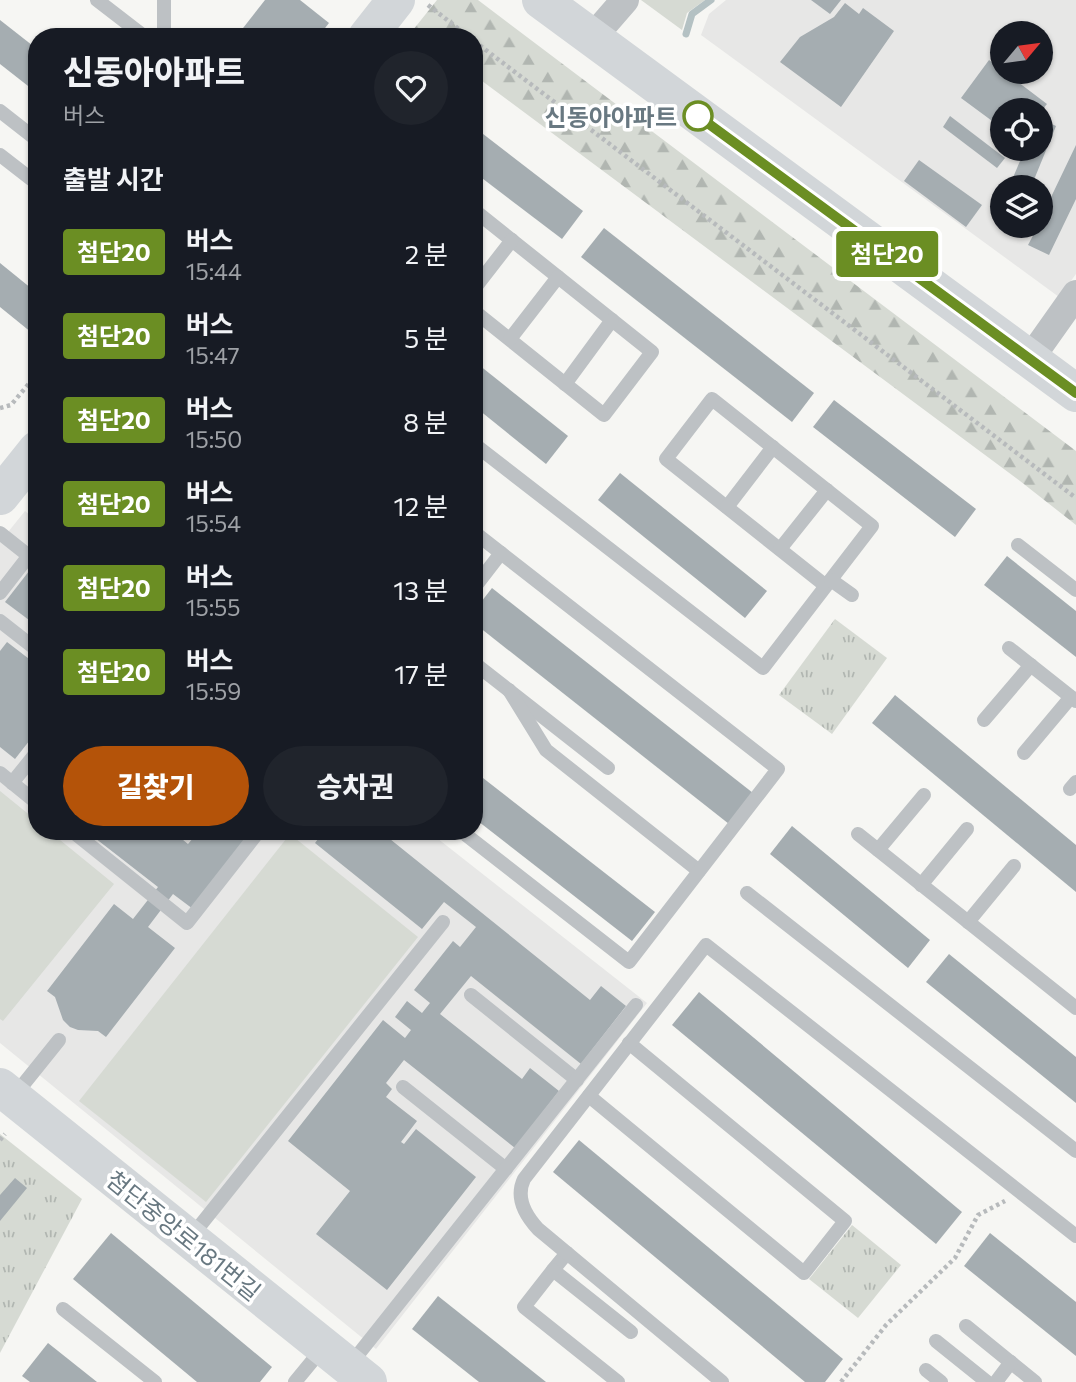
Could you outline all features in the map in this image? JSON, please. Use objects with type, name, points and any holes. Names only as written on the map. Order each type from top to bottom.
[{"type":"main road","points":[[541,0],[1076,393]]},
{"type":"main road","points":[[379,28],[412,3]]},
{"type":"main road","points":[[0,496],[28,461]]},
{"type":"main road","name":"첨단중앙로181번길","points":[[7,1092],[347,1365]]},
{"type":"street","points":[[592,38],[625,0]]},
{"type":"street","points":[[1030,359],[1076,294]]},
{"type":"lane","points":[[97,0],[133,28]]},
{"type":"lane","points":[[164,0],[164,28]]},
{"type":"lane","points":[[0,111],[28,133]]},
{"type":"lane","points":[[0,155],[28,177]]},
{"type":"lane","points":[[483,217],[652,352],[604,415],[483,318]]},
{"type":"lane","points":[[483,277],[512,240]]},
{"type":"lane","points":[[510,339],[558,277]]},
{"type":"lane","points":[[565,384],[612,320]]},
{"type":"lane","points":[[483,451],[763,668],[828,583],[872,526],[712,399],[666,459],[780,550],[828,583],[852,595]]},
{"type":"lane","points":[[727,507],[773,447]]},
{"type":"lane","points":[[780,550],[827,490]]},
{"type":"lane","points":[[0,533],[28,553]]},
{"type":"lane","points":[[473,840],[629,962],[778,769],[483,539]]},
{"type":"lane","points":[[1018,545],[1076,590]]},
{"type":"lane","points":[[483,576],[501,553]]},
{"type":"lane","points":[[0,593],[28,562]]},
{"type":"lane","points":[[0,621],[28,643]]},
{"type":"lane","points":[[1009,648],[1074,699],[1024,753]]},
{"type":"lane","points":[[984,720],[1031,665]]},
{"type":"lane","points":[[483,670],[608,768]]},
{"type":"lane","points":[[509,690],[546,750],[699,871]]},
{"type":"lane","points":[[12,783],[28,763]]},
{"type":"lane","points":[[0,773],[28,796]]},
{"type":"lane","points":[[878,850],[924,794]]},
{"type":"lane","points":[[921,885],[967,828]]},
{"type":"lane","points":[[858,834],[1076,1008]]},
{"type":"lane","points":[[83,840],[187,923],[252,840]]},
{"type":"lane","points":[[968,922],[1014,866]]},
{"type":"lane","points":[[747,893],[1076,1151]]},
{"type":"lane","points":[[189,1239],[443,922]]},
{"type":"lane","points":[[722,1382],[530,1220],[520,1198],[520,1188],[706,945],[1076,1236]]},
{"type":"lane","points":[[471,995],[577,1080]]},
{"type":"lane","points":[[295,1382],[347,1365],[636,1005]]},
{"type":"lane","points":[[7,1092],[59,1040]]},
{"type":"lane","points":[[589,1096],[804,1273],[845,1222],[629,1043]]},
{"type":"lane","points":[[403,1087],[506,1169]]},
{"type":"lane","points":[[567,1253],[524,1307],[618,1382]]},
{"type":"lane","points":[[553,1270],[631,1332]]},
{"type":"lane","points":[[63,1309],[155,1382]]},
{"type":"lane","points":[[966,1326],[1035,1382]]},
{"type":"lane","points":[[936,1340],[987,1382]]},
{"type":"lane","points":[[996,1382],[1011,1362]]},
{"type":"lane","points":[[926,1370],[941,1382]]},
{"type":"path","points":[[412,3],[454,28]]},
{"type":"path","points":[[483,48],[1076,498]]},
{"type":"path","points":[[0,408],[11,405],[28,385]]},
{"type":"path","points":[[0,1140],[5,1134]]},
{"type":"path","points":[[841,1382],[886,1325],[955,1258],[978,1215],[1006,1200]]},
{"type":"shaded area","points":[[726,0],[1076,0],[1076,274],[1059,297],[701,35],[709,14]]},
{"type":"shaded area","points":[[25,511],[28,514],[28,840],[439,840],[647,1003],[376,1349],[0,1043],[0,542]]},
{"type":"green space","points":[[437,0],[478,0],[1076,451],[1076,525],[483,82],[483,28],[415,28]]},
{"type":"green space","points":[[641,0],[705,0],[687,13],[682,30]]},
{"type":"green space","points":[[835,619],[887,658],[832,734],[779,695]]},
{"type":"green space","points":[[0,791],[28,814],[28,840],[60,840],[114,884],[3,1021],[0,1019]]},
{"type":"green space","points":[[285,840],[297,840],[418,937],[206,1202],[79,1101]]},
{"type":"green space","points":[[0,1134],[82,1199],[0,1353]]},
{"type":"green space","points":[[852,1225],[901,1265],[858,1318],[809,1279]]},
{"type":"building","points":[[265,0],[300,0],[329,23],[325,28],[243,28]]},
{"type":"building","points":[[811,0],[841,0],[830,14]]},
{"type":"building","points":[[845,3],[859,14],[863,8],[894,31],[841,107],[780,62],[800,37],[834,17]]},
{"type":"building","points":[[0,20],[28,42],[28,86],[0,64]]},
{"type":"building","points":[[989,60],[990,84],[1021,84],[1039,98],[990,98],[990,119],[961,98]]},
{"type":"building","points":[[950,116],[990,147],[990,161],[1003,161],[997,168],[943,127]]},
{"type":"building","points":[[483,134],[583,211],[562,239],[483,179]]},
{"type":"building","points":[[1076,145],[1076,199],[1049,255],[1028,245],[1032,238],[1053,238],[1053,193]]},
{"type":"building","points":[[919,160],[982,205],[966,227],[904,181]]},
{"type":"building","points":[[1020,161],[1042,161],[1036,175],[1014,175]]},
{"type":"building","points":[[604,228],[814,393],[792,422],[581,257]]},
{"type":"building","points":[[0,263],[28,286],[28,330],[0,307]]},
{"type":"building","points":[[483,368],[568,436],[546,464],[483,413]]},
{"type":"building","points":[[834,400],[976,509],[955,537],[813,427]]},
{"type":"building","points":[[620,473],[767,591],[745,618],[598,500]]},
{"type":"building","points":[[1007,556],[1076,611],[1076,657],[984,585]]},
{"type":"building","points":[[28,572],[28,619],[5,602]]},
{"type":"building","points":[[492,588],[753,793],[729,824],[483,630],[483,600]]},
{"type":"building","points":[[7,642],[28,658],[28,742],[15,759],[0,747],[0,651]]},
{"type":"building","points":[[895,695],[1076,845],[1076,892],[872,723]]},
{"type":"building","points":[[483,778],[655,912],[632,941],[483,825]]},
{"type":"building","points":[[792,826],[930,940],[908,968],[770,854]]},
{"type":"building","points":[[98,840],[183,840],[188,844],[191,840],[246,840],[193,909],[173,894],[148,927],[175,948],[106,1037],[98,1031],[70,1027],[63,1020],[55,997],[47,991],[114,904],[133,919],[158,887]]},
{"type":"building","points":[[317,840],[391,840],[590,1000],[601,986],[626,1006],[581,1064],[471,976],[440,1014],[522,1079],[530,1068],[559,1091],[515,1148],[404,1060],[386,1083],[392,1089],[386,1097],[417,1121],[401,1142],[404,1144],[416,1129],[476,1177],[387,1290],[316,1234],[350,1191],[288,1141],[383,1020],[405,1038],[411,1030],[395,1017],[407,1001],[422,1013],[430,1003],[414,990],[453,941],[460,947],[476,927],[444,902],[422,929],[315,843]]},
{"type":"building","points":[[949,954],[1076,1057],[1076,1103],[926,982]]},
{"type":"building","points":[[699,992],[962,1212],[936,1244],[672,1025]]},
{"type":"building","points":[[579,1140],[843,1359],[825,1382],[805,1382],[553,1172]]},
{"type":"building","points":[[15,1178],[27,1188],[0,1221],[0,1195]]},
{"type":"building","points":[[111,1233],[272,1367],[260,1382],[197,1382],[73,1279]]},
{"type":"building","points":[[990,1233],[1076,1302],[1076,1356],[964,1266]]},
{"type":"building","points":[[438,1296],[546,1382],[479,1382],[412,1329]]},
{"type":"building","points":[[48,1343],[97,1382],[30,1382],[22,1376]]},
{"type":"waterway","points":[[686,34],[692,14],[711,0]]},
{"type":"bus line","name":"첨단20","points":[[698,116],[1076,393]]},
{"type":"place","name":"신동아아파트","points":[[698,116]]}]
